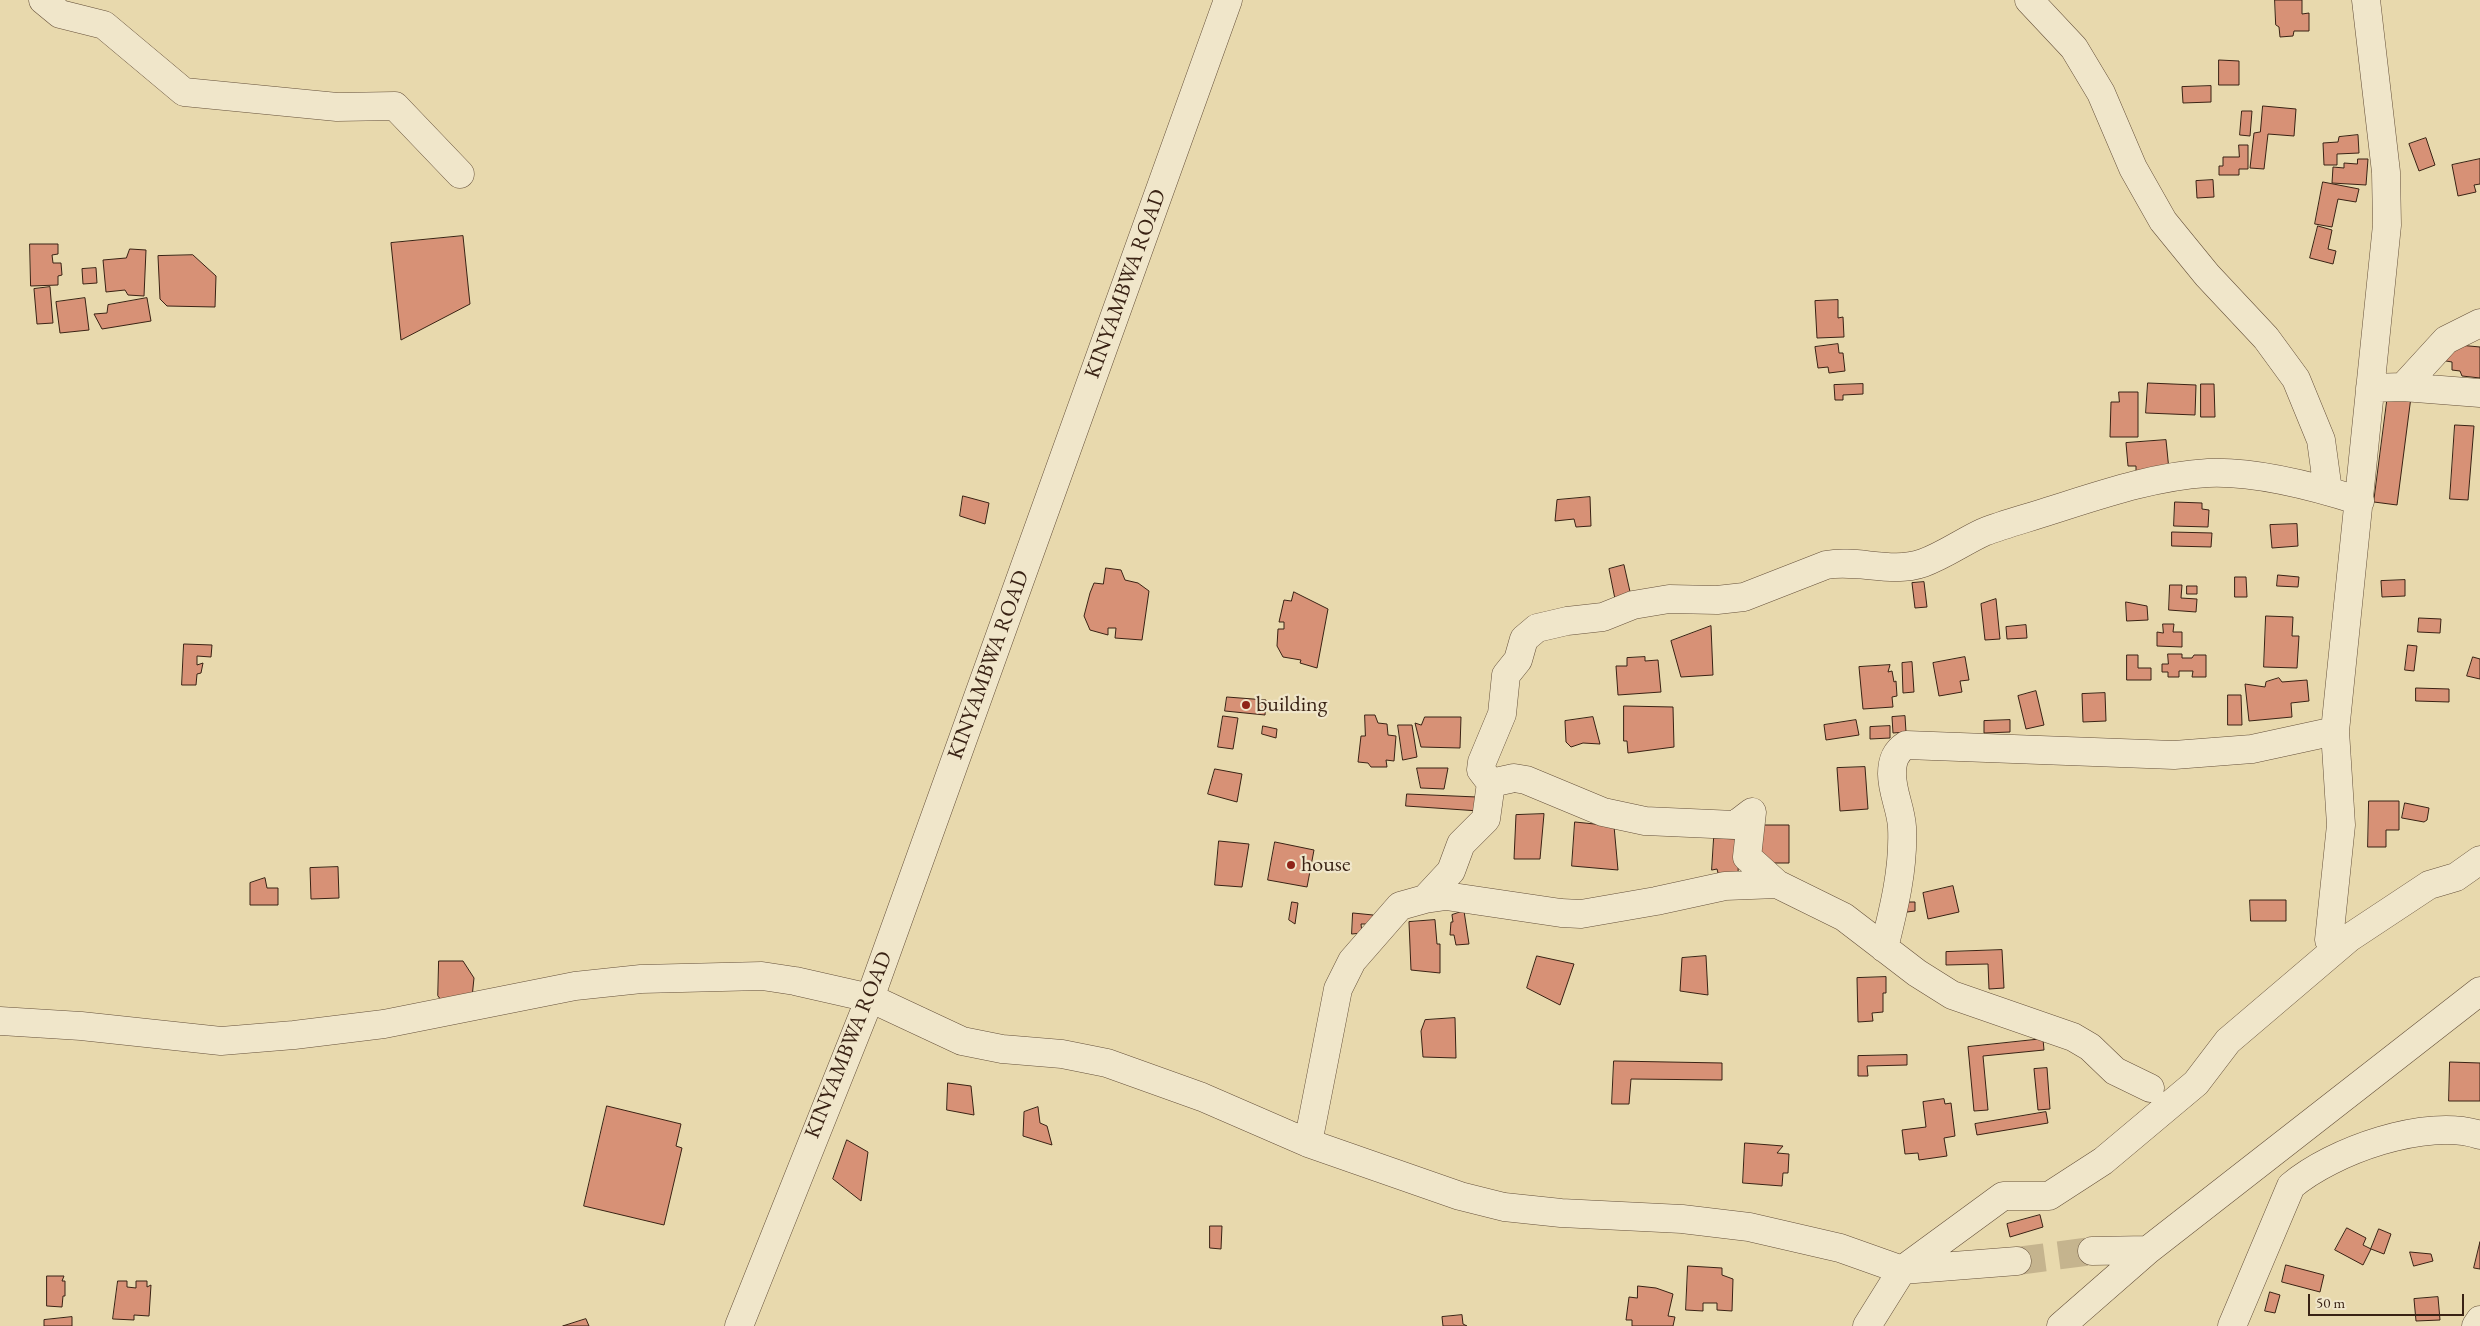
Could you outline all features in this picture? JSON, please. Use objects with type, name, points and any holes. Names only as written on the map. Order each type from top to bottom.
[{"type":"street","points":[[43,0],[60,14],[104,25],[184,92],[337,107],[394,106],[460,174]]},
{"type":"street","name":"KINYAMBWA ROAD","points":[[740,1326],[870,998],[1228,0]]},
{"type":"street","points":[[2029,0],[2074,48],[2101,93],[2133,168],[2163,221],[2207,275],[2266,338],[2296,379],[2321,440],[2328,492]]},
{"type":"street","points":[[2329,940],[2341,825],[2335,731],[2387,225],[2386,172],[2366,0]]},
{"type":"street","points":[[2403,387],[2446,340],[2480,323]]},
{"type":"street","points":[[2370,388],[2403,387],[2480,393]]},
{"type":"street","points":[[1425,899],[1451,871],[1460,844],[1486,819],[1491,783],[1481,770],[1482,762],[1502,714],[1506,675],[1518,660],[1524,640],[1537,628],[1568,621],[1602,617],[1633,605],[1669,599],[1717,600],[1744,597],[1826,565],[1837,563],[1900,568],[1923,563],[1986,532],[2127,488],[2172,477],[2208,473],[2247,476],[2328,492],[2360,501]]},
{"type":"street","points":[[1884,948],[1901,864],[1902,825],[1892,778],[1892,762],[1906,745],[2174,755],[2252,749],[2335,731]]},
{"type":"street","points":[[1491,783],[1514,778],[1526,780],[1603,812],[1645,821],[1735,825],[1752,812],[1747,857],[1777,884],[1844,917],[1917,973],[1952,995],[2073,1038],[2090,1047],[2115,1071],[2150,1088]]},
{"type":"street","points":[[1867,1326],[1902,1270],[2003,1196],[2049,1196],[2103,1161],[2196,1083],[2228,1041],[2349,938],[2429,885],[2456,877],[2480,860]]},
{"type":"street","points":[[1308,1143],[1338,988],[1352,961],[1400,906],[1425,899],[1446,896],[1561,913],[1581,914],[1656,901],[1725,886],[1777,884]]},
{"type":"street","points":[[0,1021],[81,1026],[221,1040],[294,1035],[384,1024],[576,986],[719,975],[762,976],[795,981],[870,998],[962,1041],[1002,1049],[1062,1054],[1107,1063],[1202,1097],[1308,1143],[1460,1196],[1504,1207],[1561,1214],[1682,1219],[1749,1227],[1840,1248],[1902,1270],[2017,1261]]},
{"type":"street","points":[[2061,1326],[2148,1250],[2480,991]]},
{"type":"street","points":[[2232,1326],[2291,1186],[2307,1172],[2326,1165],[2346,1153],[2408,1133],[2447,1128],[2480,1135]]},
{"type":"street","points":[[2092,1251],[2148,1250]]},
{"type":"street","points":[[2476,1326],[2480,1320]]},
{"type":"building","points":[[2275,0],[2302,0],[2302,14],[2309,13],[2309,31],[2294,31],[2293,36],[2280,37],[2279,27],[2276,25]]},
{"type":"building","points":[[2219,60],[2239,61],[2239,85],[2219,85]]},
{"type":"building","points":[[2211,86],[2211,102],[2183,103],[2182,87]]},
{"type":"building","points":[[2263,106],[2296,109],[2294,136],[2268,134],[2264,169],[2250,168],[2254,133],[2260,132]]},
{"type":"building","points":[[2242,111],[2252,111],[2250,136],[2240,135]]},
{"type":"building","points":[[2358,135],[2359,153],[2337,154],[2337,165],[2324,165],[2323,143],[2338,142],[2339,137]]},
{"type":"building","points":[[2426,138],[2435,165],[2419,171],[2409,144]]},
{"type":"building","points":[[2239,145],[2248,145],[2248,169],[2239,169],[2239,175],[2219,175],[2219,166],[2223,166],[2223,157],[2239,157]]},
{"type":"building","points":[[2358,159],[2368,159],[2366,185],[2332,183],[2333,167],[2344,168],[2344,163],[2357,164]]},
{"type":"building","points":[[2480,159],[2480,184],[2474,185],[2476,192],[2458,196],[2452,165]]},
{"type":"building","points":[[2213,180],[2214,197],[2197,198],[2196,181]]},
{"type":"building","points":[[2323,182],[2359,189],[2356,202],[2338,199],[2332,227],[2315,224]]},
{"type":"building","points":[[2318,226],[2332,230],[2328,249],[2336,251],[2333,264],[2310,258]]},
{"type":"building","points":[[463,236],[470,304],[401,340],[391,243]]},
{"type":"building","points":[[30,244],[58,244],[58,254],[52,255],[53,263],[61,263],[62,275],[58,276],[58,285],[31,286]]},
{"type":"building","points":[[130,249],[146,250],[144,296],[128,295],[125,290],[106,292],[103,260],[126,258]]},
{"type":"building","points":[[193,255],[216,276],[215,307],[167,306],[160,299],[158,256]]},
{"type":"building","points":[[96,268],[97,283],[83,284],[82,269]]},
{"type":"building","points":[[50,287],[53,323],[37,324],[34,289]]},
{"type":"building","points":[[85,298],[89,330],[60,333],[56,302]]},
{"type":"building","points":[[147,298],[151,321],[102,329],[94,314],[107,313],[108,305]]},
{"type":"building","points":[[1838,300],[1838,318],[1843,317],[1844,337],[1817,338],[1815,301]]},
{"type":"building","points":[[1838,344],[1839,353],[1843,353],[1845,371],[1829,373],[1828,367],[1818,368],[1815,347]]},
{"type":"building","points":[[2448,344],[2480,347],[2480,378],[2462,376],[2460,371],[2452,370],[2452,362],[2446,361]]},
{"type":"building","points":[[2148,383],[2196,385],[2195,415],[2146,413]]},
{"type":"building","points":[[1863,384],[1863,394],[1843,395],[1843,400],[1835,400],[1834,385]]},
{"type":"building","points":[[2201,384],[2214,384],[2215,417],[2201,417]]},
{"type":"building","points":[[2119,392],[2138,392],[2138,437],[2110,437],[2111,402],[2119,402]]},
{"type":"building","points":[[2388,394],[2411,397],[2397,505],[2374,502]]},
{"type":"building","points":[[2455,425],[2474,426],[2468,500],[2450,499]]},
{"type":"building","points":[[2166,440],[2169,470],[2136,473],[2136,466],[2128,466],[2126,443]]},
{"type":"building","points":[[963,496],[989,503],[985,524],[960,516]]},
{"type":"building","points":[[1590,497],[1591,526],[1576,527],[1574,519],[1555,521],[1557,500]]},
{"type":"building","points":[[2175,502],[2202,503],[2202,509],[2209,510],[2208,527],[2174,526]]},
{"type":"building","points":[[2297,524],[2298,546],[2272,548],[2270,525]]},
{"type":"building","points":[[2172,532],[2212,533],[2211,547],[2172,546]]},
{"type":"building","points":[[1624,565],[1633,605],[1616,604],[1609,569]]},
{"type":"building","points":[[1106,568],[1121,570],[1125,580],[1138,583],[1149,591],[1142,640],[1115,638],[1116,628],[1108,628],[1108,635],[1090,630],[1084,616],[1094,583],[1103,584]]},
{"type":"building","points":[[2278,575],[2299,577],[2298,587],[2277,586]]},
{"type":"building","points":[[2235,577],[2246,577],[2247,597],[2235,597]]},
{"type":"building","points":[[2405,580],[2405,596],[2382,597],[2381,581]]},
{"type":"building","points":[[1924,582],[1927,607],[1915,608],[1912,583]]},
{"type":"building","points":[[2170,585],[2182,585],[2181,598],[2197,599],[2196,612],[2169,610]]},
{"type":"building","points":[[2187,586],[2197,586],[2197,594],[2187,594]]},
{"type":"building","points":[[1294,592],[1328,609],[1317,668],[1300,663],[1301,660],[1283,657],[1277,646],[1278,629],[1284,629],[1284,622],[1279,622],[1284,600],[1291,601]]},
{"type":"building","points":[[1996,599],[2000,639],[1985,640],[1981,604]]},
{"type":"building","points":[[2126,602],[2147,606],[2148,620],[2127,621]]},
{"type":"building","points":[[2266,616],[2293,617],[2292,636],[2299,636],[2297,668],[2264,667]]},
{"type":"building","points":[[2419,618],[2441,619],[2440,633],[2418,632]]},
{"type":"building","points":[[2163,624],[2174,624],[2173,632],[2182,632],[2182,647],[2157,646],[2157,632],[2163,633]]},
{"type":"building","points":[[2026,625],[2027,638],[2007,639],[2006,627]]},
{"type":"building","points":[[1711,626],[1713,675],[1681,677],[1671,641]]},
{"type":"building","points":[[184,644],[212,645],[211,657],[197,656],[197,665],[203,663],[201,673],[197,674],[196,685],[182,685]]},
{"type":"building","points":[[2408,645],[2417,646],[2414,671],[2405,670]]},
{"type":"building","points":[[2168,654],[2182,654],[2182,658],[2206,655],[2206,677],[2192,677],[2193,671],[2179,671],[2179,677],[2168,677],[2168,672],[2162,672],[2162,664],[2168,664]]},
{"type":"building","points":[[2127,655],[2138,655],[2138,668],[2151,668],[2151,680],[2127,680]]},
{"type":"building","points":[[1645,657],[1645,661],[1658,660],[1661,692],[1618,695],[1616,666],[1627,666],[1627,658]]},
{"type":"building","points":[[1965,657],[1969,680],[1960,681],[1962,692],[1939,696],[1933,663]]},
{"type":"building","points":[[2473,657],[2480,659],[2480,679],[2467,676]]},
{"type":"building","points":[[1912,662],[1914,692],[1903,693],[1902,663]]},
{"type":"building","points":[[1890,665],[1888,672],[1892,671],[1894,682],[1896,681],[1897,696],[1892,697],[1893,707],[1863,709],[1859,667]]},
{"type":"building","points":[[2279,678],[2282,682],[2307,680],[2309,701],[2291,703],[2292,717],[2249,721],[2245,684],[2265,687],[2266,682]]},
{"type":"building","points":[[2416,688],[2449,689],[2449,702],[2416,701]]},
{"type":"building","points":[[2036,691],[2044,725],[2026,729],[2018,696]]},
{"type":"building","points":[[2105,693],[2106,721],[2083,722],[2082,694]]},
{"type":"building","points":[[2228,695],[2241,695],[2242,725],[2228,725]]},
{"type":"building","name":"building","points":[[1227,697],[1266,700],[1265,715],[1225,711]]},
{"type":"building","points":[[1624,706],[1673,707],[1674,747],[1628,753],[1627,741],[1624,741]]},
{"type":"building","points":[[1365,715],[1375,715],[1378,723],[1387,724],[1388,735],[1396,736],[1394,761],[1386,760],[1387,767],[1371,767],[1368,763],[1358,762],[1361,736],[1365,736]]},
{"type":"building","points":[[1223,716],[1238,718],[1233,749],[1218,747]]},
{"type":"building","points":[[1905,716],[1906,732],[1893,733],[1892,717]]},
{"type":"building","points":[[1425,717],[1461,717],[1460,748],[1421,747],[1415,723],[1421,725]]},
{"type":"building","points":[[1593,717],[1600,744],[1583,743],[1571,747],[1566,742],[1565,721]]},
{"type":"building","points":[[1856,720],[1859,735],[1826,740],[1824,725]]},
{"type":"building","points":[[2010,720],[2010,732],[1984,733],[1984,721]]},
{"type":"building","points":[[1398,725],[1412,725],[1417,757],[1403,760]]},
{"type":"building","points":[[1263,726],[1277,729],[1276,738],[1262,734]]},
{"type":"building","points":[[1890,726],[1890,738],[1870,739],[1870,727]]},
{"type":"building","points":[[1865,767],[1868,809],[1840,811],[1837,768]]},
{"type":"building","points":[[1417,768],[1448,768],[1444,789],[1421,788]]},
{"type":"building","points":[[1215,769],[1242,774],[1237,802],[1208,794]]},
{"type":"building","points":[[1407,794],[1477,797],[1479,811],[1406,806]]},
{"type":"building","points":[[2369,801],[2399,801],[2399,830],[2386,830],[2386,847],[2368,847]]},
{"type":"building","points":[[2405,803],[2429,808],[2427,820],[2424,822],[2402,818]]},
{"type":"building","points":[[1544,814],[1540,859],[1514,859],[1516,815]]},
{"type":"building","points":[[1575,822],[1614,826],[1618,870],[1572,866]]},
{"type":"building","points":[[1761,825],[1789,825],[1789,863],[1768,863],[1768,857],[1752,857]]},
{"type":"building","points":[[1714,838],[1739,839],[1738,875],[1719,877],[1717,869],[1712,870]]},
{"type":"building","points":[[1219,841],[1249,844],[1242,887],[1215,885]]},
{"type":"building","name":"house","points":[[1275,842],[1314,850],[1307,887],[1268,880]]},
{"type":"building","points":[[338,867],[339,898],[311,899],[310,868]]},
{"type":"building","points":[[265,878],[267,888],[278,888],[278,905],[250,905],[250,883]]},
{"type":"building","points":[[1953,886],[1959,912],[1928,919],[1923,893]]},
{"type":"building","points":[[2250,900],[2286,900],[2286,921],[2251,921]]},
{"type":"building","points":[[1292,902],[1298,903],[1295,924],[1289,920]]},
{"type":"building","points":[[1906,902],[1915,902],[1915,911],[1907,912]]},
{"type":"building","points":[[1464,911],[1469,944],[1456,945],[1454,935],[1450,935],[1451,922],[1453,922],[1452,915]]},
{"type":"building","points":[[1353,913],[1373,915],[1373,924],[1361,924],[1362,933],[1352,934]]},
{"type":"building","points":[[1435,920],[1437,944],[1440,944],[1440,973],[1411,970],[1409,922]]},
{"type":"building","points":[[2002,950],[2004,988],[1989,989],[1988,964],[1946,965],[1946,952]]},
{"type":"building","points":[[1537,956],[1574,964],[1560,1005],[1527,988]]},
{"type":"building","points":[[1706,956],[1708,995],[1680,991],[1682,958]]},
{"type":"building","points":[[439,961],[463,961],[474,978],[471,1007],[444,1004],[438,996]]},
{"type":"building","points":[[1886,977],[1886,993],[1883,993],[1883,1012],[1872,1013],[1873,1021],[1858,1022],[1857,978]]},
{"type":"building","points":[[1455,1018],[1456,1058],[1423,1057],[1421,1031],[1425,1020]]},
{"type":"building","points":[[2043,1039],[2044,1050],[1983,1056],[1988,1110],[1974,1111],[1968,1047]]},
{"type":"building","points":[[1907,1055],[1907,1065],[1867,1066],[1868,1076],[1858,1076],[1858,1056]]},
{"type":"building","points":[[1614,1061],[1722,1063],[1722,1080],[1631,1079],[1629,1104],[1612,1104]]},
{"type":"building","points":[[2450,1062],[2480,1063],[2480,1101],[2449,1101]]},
{"type":"building","points":[[2047,1068],[2050,1109],[2038,1110],[2034,1069]]},
{"type":"building","points":[[948,1083],[971,1086],[974,1115],[947,1110]]},
{"type":"building","points":[[1944,1099],[1945,1104],[1951,1103],[1955,1136],[1944,1138],[1947,1156],[1919,1160],[1918,1153],[1905,1154],[1902,1130],[1926,1127],[1923,1102]]},
{"type":"building","points":[[607,1106],[681,1124],[676,1146],[682,1148],[664,1225],[584,1206]]},
{"type":"building","points":[[1038,1107],[1040,1123],[1047,1126],[1052,1145],[1023,1136],[1024,1112]]},
{"type":"building","points":[[2046,1112],[2048,1123],[1977,1135],[1975,1124]]},
{"type":"building","points":[[847,1140],[868,1152],[861,1201],[833,1179]]},
{"type":"building","points":[[1745,1143],[1783,1146],[1777,1153],[1789,1154],[1788,1173],[1783,1173],[1782,1186],[1743,1183]]},
{"type":"building","points":[[2040,1215],[2043,1227],[2010,1237],[2007,1224]]},
{"type":"building","points":[[1210,1226],[1222,1226],[1221,1249],[1210,1248]]},
{"type":"building","points":[[2347,1228],[2366,1238],[2363,1245],[2371,1249],[2363,1265],[2335,1250]]},
{"type":"building","points":[[2379,1229],[2391,1234],[2384,1254],[2371,1249]]},
{"type":"building","points":[[2480,1242],[2480,1269],[2474,1268]]},
{"type":"building","points":[[2410,1252],[2431,1254],[2433,1261],[2414,1266]]},
{"type":"building","points":[[2286,1265],[2324,1275],[2320,1292],[2282,1282]]},
{"type":"building","points":[[1688,1266],[1722,1268],[1722,1275],[1733,1279],[1732,1311],[1717,1310],[1717,1303],[1703,1303],[1703,1311],[1686,1310]]},
{"type":"building","points":[[47,1276],[64,1276],[62,1281],[65,1281],[65,1296],[63,1296],[62,1307],[47,1306]]},
{"type":"building","points":[[118,1281],[127,1281],[127,1287],[136,1288],[136,1281],[147,1281],[147,1287],[151,1285],[149,1316],[134,1315],[134,1320],[113,1319]]},
{"type":"building","points":[[1638,1286],[1656,1288],[1673,1294],[1668,1316],[1675,1317],[1673,1326],[1632,1326],[1632,1320],[1626,1320],[1629,1297],[1637,1298]]},
{"type":"building","points":[[2270,1292],[2280,1295],[2275,1313],[2265,1311]]},
{"type":"building","points":[[2438,1297],[2440,1320],[2416,1321],[2414,1299]]},
{"type":"building","points":[[1462,1315],[1463,1324],[1467,1326],[1443,1326],[1442,1317]]},
{"type":"building","points":[[72,1317],[72,1326],[44,1326],[44,1320]]},
{"type":"building","points":[[586,1319],[589,1326],[563,1326]]},
{"type":"tunnel","points":[[2017,1261],[2092,1251]]},
{"type":"place","name":"building","points":[[1246,705]]},
{"type":"place","name":"house","points":[[1291,865]]}]
